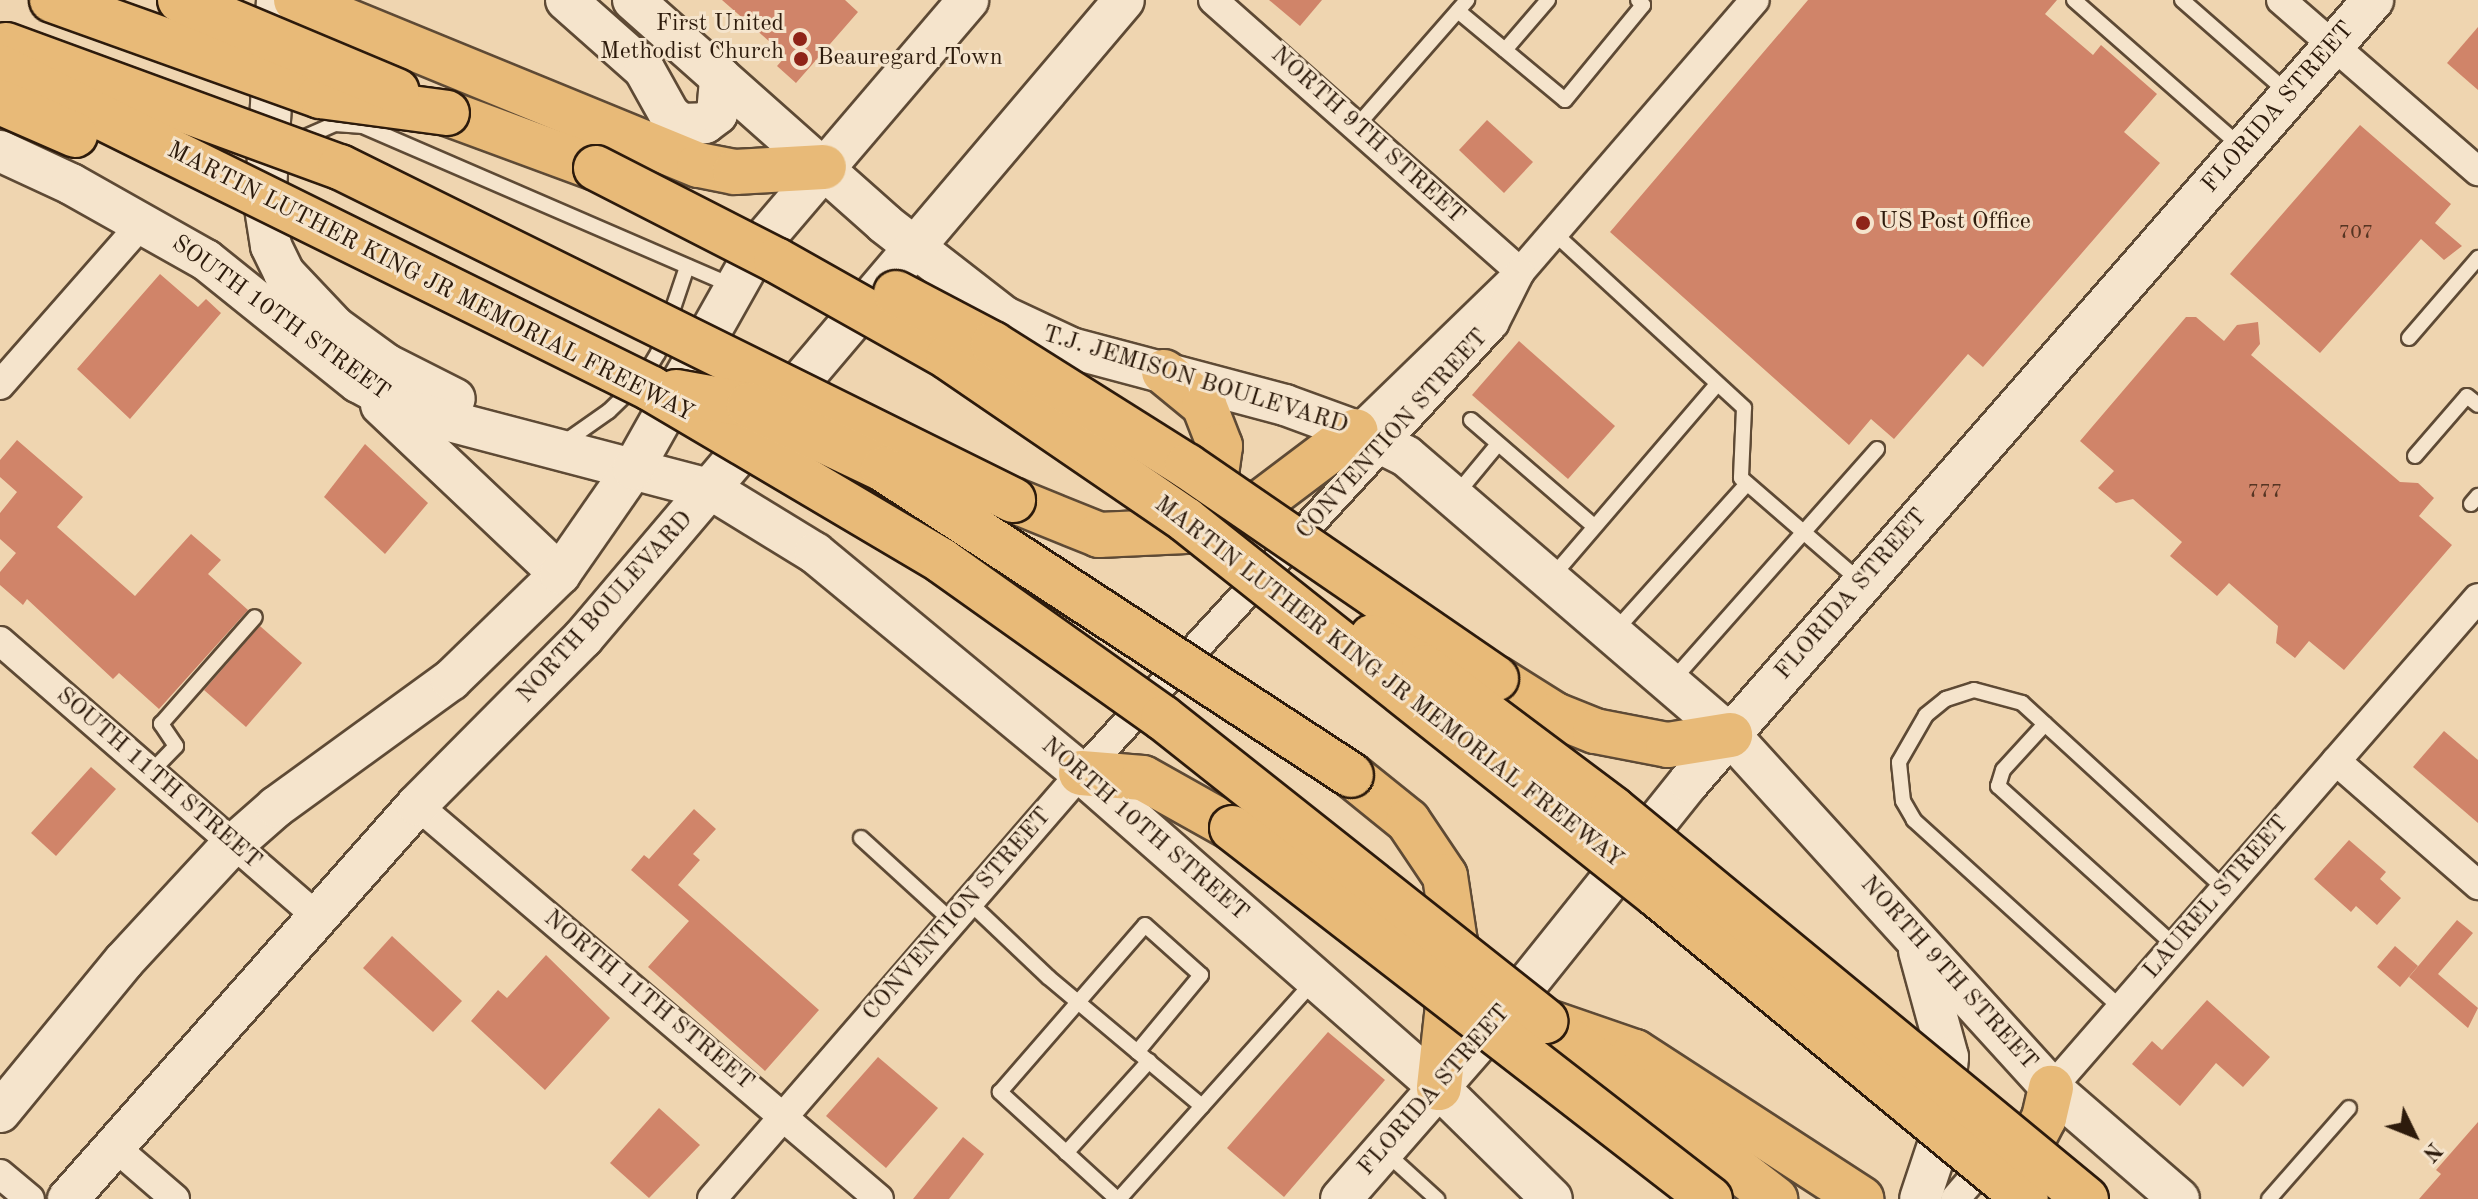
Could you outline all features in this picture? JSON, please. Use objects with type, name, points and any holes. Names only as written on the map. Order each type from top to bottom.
[{"type":"highway","points":[[52,0],[320,96],[447,113]]},
{"type":"highway","name":"MARTIN LUTHER KING JR MEMORIAL FREEWAY","points":[[180,0],[447,113],[596,168],[752,247],[948,357],[1234,556],[2026,1199]]},
{"type":"highway","points":[[296,0],[699,165],[735,172],[824,167]]},
{"type":"highway","points":[[0,42],[340,167],[1013,500],[1099,535],[1164,534],[1210,524],[1263,501],[1371,437]]},
{"type":"highway","name":"MARTIN LUTHER KING JR MEMORIAL FREEWAY","points":[[0,67],[650,388],[942,561],[1163,718],[1775,1199]]},
{"type":"highway","points":[[0,102],[243,212],[356,243]]},
{"type":"highway","points":[[596,168],[739,215],[993,344],[1200,475],[1555,715],[1595,731],[1668,745],[1730,735]]},
{"type":"highway","points":[[1164,372],[1204,405],[1220,446],[1208,494],[1191,515],[1164,534]]},
{"type":"highway","points":[[650,388],[749,405],[883,469],[1351,775],[1408,821],[1445,876],[1455,942],[1439,1088]]},
{"type":"highway","points":[[1234,556],[1424,667],[1613,809],[2086,1199]]},
{"type":"highway","points":[[1081,773],[1143,778],[1232,828],[1710,1199]]},
{"type":"highway","points":[[1545,1021],[1635,1052],[1861,1199]]},
{"type":"highway","points":[[2005,1199],[2018,1160],[2044,1118],[2051,1088]]},
{"type":"main road","points":[[277,0],[265,208],[276,259],[312,305],[386,364],[467,404],[482,431]]},
{"type":"main road","points":[[566,0],[644,69],[669,114],[681,124],[705,123],[717,114],[720,77]]},
{"type":"main road","name":"T.J. JEMISON BOULEVARD","points":[[633,0],[913,248],[983,304],[1026,329],[1071,348],[1164,372],[1371,437],[1454,497],[1730,735]]},
{"type":"main road","points":[[0,1112],[124,961],[233,845],[276,807],[451,680],[560,574],[633,469],[732,286],[759,245],[968,0]]},
{"type":"main road","name":"NORTH BOULEVARD","points":[[68,1199],[417,805],[583,638],[712,490],[1124,0]]},
{"type":"main road","name":"FLORIDA STREET","points":[[1341,1199],[1439,1088],[1730,735],[2373,0]]},
{"type":"main road","name":"SOUTH 10TH STREET","points":[[0,151],[143,222],[233,279],[358,382],[411,411],[712,490]]},
{"type":"main road","points":[[233,279],[265,208]]},
{"type":"main road","points":[[358,382],[560,574]]},
{"type":"main road","name":"NORTH 10TH STREET","points":[[712,490],[854,580],[1081,773],[1439,1088],[1552,1199]]},
{"type":"main road","name":"NORTH 9TH STREET","points":[[1730,735],[2051,1088],[2179,1199]]},
{"type":"main road","points":[[1915,938],[1948,1057],[1941,1136],[1920,1199]]},
{"type":"street","name":"NORTH 9TH STREET","points":[[1213,0],[1520,272]]},
{"type":"street","points":[[2281,0],[2478,171]]},
{"type":"street","name":"CONVENTION STREET","points":[[712,1199],[1371,437],[1554,233],[1745,3]]},
{"type":"street","points":[[0,385],[143,222]]},
{"type":"street","name":"LAUREL STREET","points":[[1955,1199],[2478,598]]},
{"type":"street","name":"SOUTH 11TH STREET","points":[[0,641],[317,917]]},
{"type":"street","points":[[2336,761],[2478,885]]},
{"type":"street","name":"NORTH 11TH STREET","points":[[417,805],[879,1199]]},
{"type":"street","points":[[116,1148],[175,1199]]},
{"type":"street","points":[[0,1174],[30,1199]]},
{"type":"lane","points":[[1505,50],[1548,0]]},
{"type":"lane","points":[[1356,127],[1463,6],[1505,50],[1565,100],[1643,5],[1638,0]]},
{"type":"lane","points":[[2074,0],[2243,149]]},
{"type":"lane","points":[[2182,0],[2290,95]]},
{"type":"lane","points":[[269,142],[292,144],[335,124],[363,126],[732,286]]},
{"type":"lane","points":[[1554,233],[1744,408],[1741,478],[1861,583]]},
{"type":"lane","points":[[2409,338],[2478,258]]},
{"type":"lane","points":[[556,449],[643,378],[658,353],[687,267]]},
{"type":"lane","points":[[1550,579],[1717,384]]},
{"type":"lane","points":[[2415,456],[2467,396],[2478,405]]},
{"type":"lane","points":[[1471,420],[1594,526]]},
{"type":"lane","points":[[1454,497],[1498,444]]},
{"type":"lane","points":[[1670,682],[1877,449]]},
{"type":"lane","points":[[1613,633],[1747,484]]},
{"type":"lane","points":[[151,772],[176,746],[161,724],[255,617]]},
{"type":"lane","points":[[2121,1008],[1934,841],[1903,801],[1899,762],[1913,730],[1946,699],[1974,690],[2022,703],[2225,889]]},
{"type":"lane","points":[[2045,724],[2003,770],[1998,786],[2175,946]]},
{"type":"lane","points":[[861,838],[1077,1001],[1202,1106]]},
{"type":"lane","points":[[1066,1153],[1143,1056],[1201,975],[1145,925],[1000,1092],[1066,1153],[1118,1199],[1315,980]]},
{"type":"lane","points":[[2269,1199],[2349,1108]]},
{"type":"lane","points":[[1384,1151],[1437,1199]]},
{"type":"building","name":"First United Methodist Church","points":[[722,0],[845,0],[858,12],[796,83],[777,66],[786,56]]},
{"type":"building","points":[[1269,0],[1322,0],[1300,26]]},
{"type":"building","name":"US Post Office","points":[[1808,0],[2057,0],[2045,14],[2093,55],[2101,45],[2157,94],[2124,132],[2160,163],[1983,367],[1968,354],[1894,439],[1871,419],[1849,445],[1610,232]]},
{"type":"building","points":[[2478,27],[2478,90],[2447,63]]},
{"type":"building","points":[[1487,120],[1533,162],[1504,193],[1459,150]]},
{"type":"building","points":[[2360,125],[2451,204],[2435,223],[2462,246],[2444,260],[2421,239],[2320,353],[2230,274]]},
{"type":"building","points":[[160,274],[198,307],[206,299],[221,313],[130,419],[77,369]]},
{"type":"building","points":[[2186,317],[2196,317],[2224,341],[2237,325],[2258,322],[2260,344],[2251,355],[2400,482],[2418,483],[2434,498],[2419,516],[2452,545],[2344,670],[2309,641],[2295,658],[2276,643],[2278,626],[2229,583],[2217,596],[2170,556],[2182,542],[2133,499],[2116,503],[2098,488],[2114,471],[2080,441]]},
{"type":"building","points":[[1519,341],[1615,426],[1568,479],[1472,395]]},
{"type":"building","points":[[17,440],[83,497],[57,527],[135,596],[191,534],[221,560],[208,574],[248,610],[159,709],[119,673],[113,679],[27,599],[23,605],[0,585],[0,572],[16,553],[0,539],[0,513],[17,492],[0,477],[0,460]]},
{"type":"building","points":[[365,444],[428,503],[385,554],[324,497]]},
{"type":"building","points":[[260,626],[302,663],[246,727],[204,690]]},
{"type":"building","points":[[2444,731],[2478,760],[2478,823],[2413,767]]},
{"type":"building","points":[[91,767],[116,789],[56,856],[31,833]]},
{"type":"building","points":[[694,809],[716,829],[693,854],[700,860],[678,885],[819,1010],[765,1071],[648,967],[689,921],[631,870],[644,855],[649,859]]},
{"type":"building","points":[[2349,840],[2386,872],[2380,879],[2401,898],[2377,925],[2356,906],[2351,912],[2314,879]]},
{"type":"building","points":[[2457,920],[2473,933],[2438,974],[2478,1008],[2468,1028],[2409,977]]},
{"type":"building","points":[[392,936],[462,1001],[433,1032],[363,968]]},
{"type":"building","points":[[2395,946],[2418,966],[2400,987],[2377,967]]},
{"type":"building","points":[[546,955],[610,1018],[545,1090],[471,1021],[498,990],[507,998]]},
{"type":"building","points":[[2207,1000],[2270,1057],[2243,1087],[2216,1063],[2180,1106],[2132,1064],[2152,1041],[2162,1050]]},
{"type":"building","points":[[1328,1032],[1385,1080],[1284,1197],[1227,1148]]},
{"type":"building","points":[[878,1057],[938,1108],[886,1168],[826,1116]]},
{"type":"building","points":[[659,1108],[700,1145],[649,1198],[610,1163]]},
{"type":"building","points":[[2478,1122],[2478,1199],[2419,1199],[2441,1174],[2436,1170]]},
{"type":"building","points":[[963,1137],[984,1154],[949,1199],[913,1199]]},
{"type":"place","name":"First United Methodist Church","points":[[800,39]]},
{"type":"place","name":"Beauregard Town","points":[[801,59]]},
{"type":"place","name":"US Post Office","points":[[1863,223]]}]
